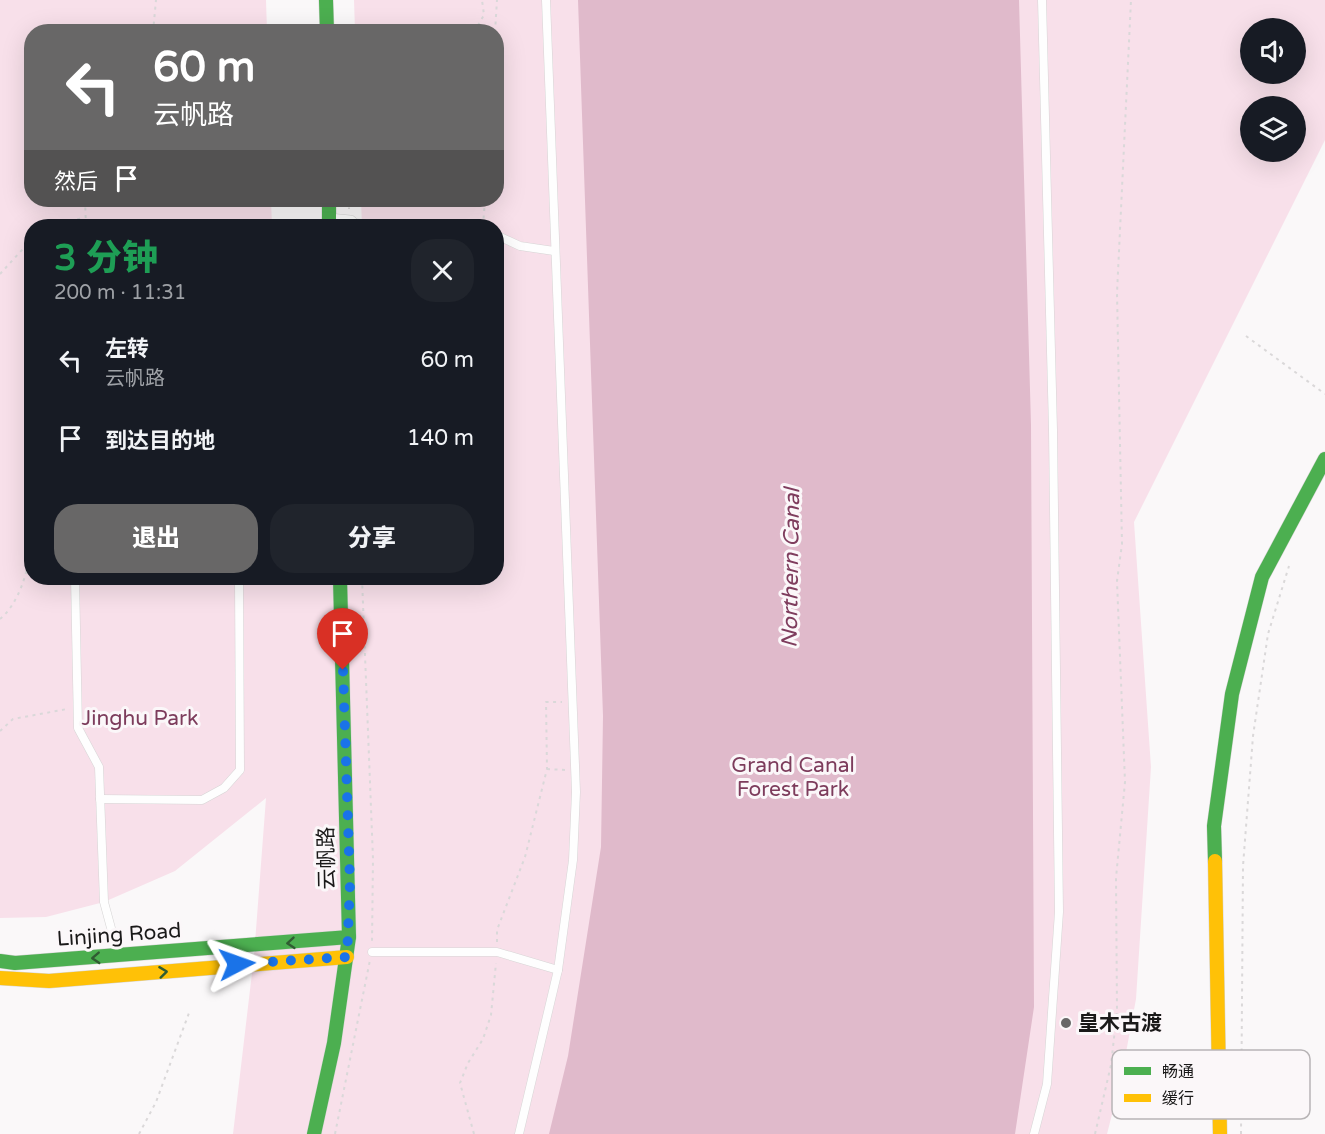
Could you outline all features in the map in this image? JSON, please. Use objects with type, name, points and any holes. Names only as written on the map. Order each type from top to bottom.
[{"type":"street","points":[[326,0],[327,24]]},
{"type":"street","points":[[1218,1050],[1214,826],[1232,694],[1262,577],[1325,459]]},
{"type":"street","name":"云帆路","points":[[314,1134],[334,1043],[349,937],[340,585]]},
{"type":"street","name":"Linjing Road","points":[[0,961],[15,963],[119,957],[349,937]]},
{"type":"street","name":"Linjing Road","points":[[0,978],[49,981],[347,957]]},
{"type":"street","points":[[1220,1119],[1220,1134]]},
{"type":"lane","points":[[519,1134],[558,970],[573,860],[576,770],[546,0]]},
{"type":"lane","points":[[1034,1134],[1047,1084],[1059,912],[1053,430],[1042,0]]},
{"type":"lane","points":[[504,239],[520,246],[554,251]]},
{"type":"lane","points":[[75,585],[78,728],[99,767],[104,902],[119,957]]},
{"type":"lane","points":[[100,800],[202,800],[224,788],[240,770],[239,585]]},
{"type":"lane","points":[[372,952],[496,952],[558,970]]},
{"type":"path","points":[[154,24],[156,0]]},
{"type":"path","points":[[479,24],[484,15],[482,0]]},
{"type":"path","points":[[496,24],[497,0]]},
{"type":"path","points":[[1113,1050],[1117,1011],[1116,878],[1125,782],[1117,580],[1122,544],[1118,293],[1131,0]]},
{"type":"path","points":[[79,219],[83,218],[84,207]]},
{"type":"path","points":[[0,274],[24,248]]},
{"type":"path","points":[[1246,336],[1325,393]]},
{"type":"path","points":[[1241,1050],[1242,866],[1253,736],[1268,634],[1289,564]]},
{"type":"path","points":[[0,619],[15,600],[24,579]]},
{"type":"path","points":[[474,1134],[460,1083],[468,1062],[483,1039],[491,1015],[497,930],[525,857],[547,770],[546,702],[573,701]]},
{"type":"path","points":[[0,731],[13,719],[76,707]]},
{"type":"path","points":[[547,770],[576,770]]},
{"type":"path","points":[[139,1134],[156,1102],[189,1013]]},
{"type":"path","points":[[1095,1134],[1112,1056]]},
{"type":"path","points":[[1241,1119],[1241,1134]]},
{"type":"green space","name":"Grand Canal Forest Park","points":[[0,0],[266,0],[267,24],[24,24],[24,207],[271,207],[272,219],[24,219],[24,585],[504,585],[504,219],[362,219],[361,207],[504,207],[504,24],[355,24],[354,0],[1325,0],[1325,140],[1134,522],[1151,767],[1136,999],[1126,1050],[1112,1050],[1112,1114],[1107,1134],[233,1134],[254,956],[266,798],[175,871],[104,902],[46,917],[0,918]]},
{"type":"water","name":"Northern Canal","points":[[578,0],[1019,0],[1031,425],[1034,1007],[1015,1134],[549,1134],[568,1056],[601,847],[603,716]]},
{"type":"traffic: fast","points":[[326,0],[327,24]]},
{"type":"traffic: fast","points":[[329,207],[329,219]]},
{"type":"traffic: fast","points":[[1215,861],[1214,826],[1232,694],[1262,577],[1325,459]]},
{"type":"traffic: fast","points":[[314,1134],[334,1043],[349,937],[340,585]]},
{"type":"traffic: fast","points":[[0,961],[15,963],[349,937]]},
{"type":"traffic: slow","points":[[1215,861],[1218,1050]]},
{"type":"traffic: slow","points":[[0,978],[49,981],[347,957]]},
{"type":"traffic: slow","points":[[1220,1119],[1220,1134]]},
{"type":"place","name":"皇木古渡","points":[[1066,1023]]},
{"type":"route","points":[[237,964],[347,957],[350,884],[343,670]]},
{"type":"park label","name":"Jinghu Park","points":[[140,718]]}]
